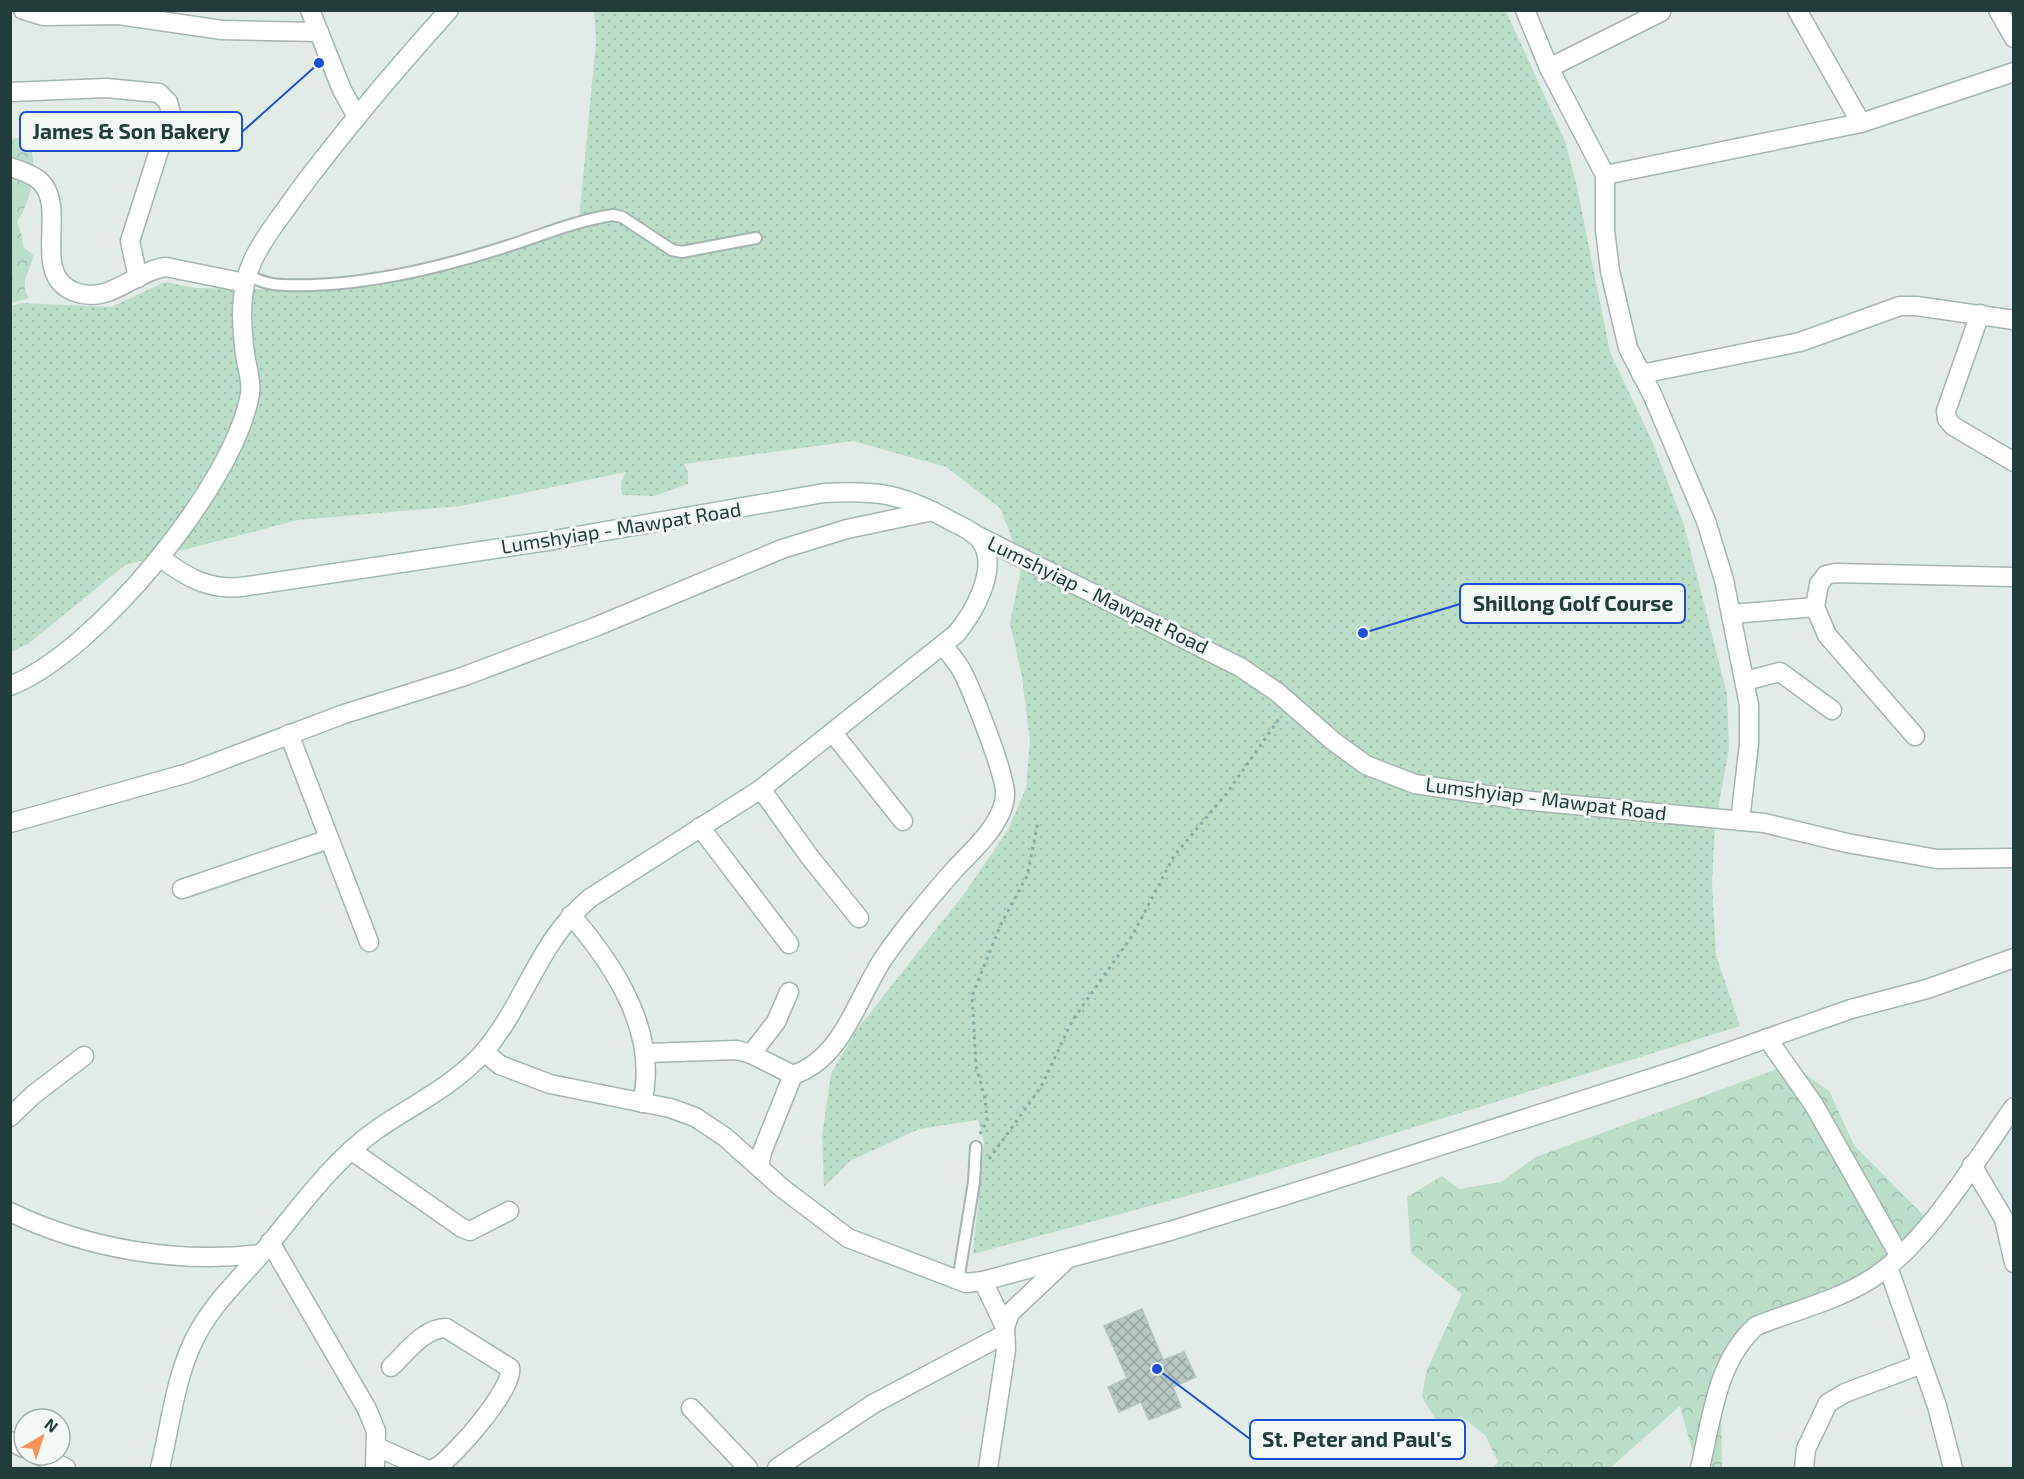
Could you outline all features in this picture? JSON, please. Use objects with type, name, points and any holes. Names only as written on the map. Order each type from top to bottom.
[{"type":"street","points":[[23,10],[43,16],[119,15],[222,30],[319,32]]},
{"type":"street","points":[[310,10],[342,90],[357,117]]},
{"type":"street","points":[[10,686],[30,678],[64,655],[99,624],[161,558],[205,493],[245,413],[250,388],[242,304],[246,279],[254,257],[286,209],[357,117],[449,10]]},
{"type":"street","points":[[1525,10],[1549,68],[1605,175],[1605,230],[1614,297],[1628,348],[1706,521],[1732,614],[1745,681],[1749,744],[1740,821]]},
{"type":"street","points":[[1797,10],[1860,123]]},
{"type":"street","points":[[1998,10],[2013,38]]},
{"type":"street","points":[[1549,68],[1661,12]]},
{"type":"street","points":[[1605,175],[1860,123],[2013,72]]},
{"type":"street","points":[[10,92],[106,88],[159,93],[168,102],[171,113],[130,241],[138,278]]},
{"type":"street","points":[[10,167],[39,180],[47,189],[51,202],[53,264],[59,280],[67,288],[76,292],[99,294],[156,268],[166,267],[246,279]]},
{"type":"street","points":[[1641,374],[1800,342],[1900,306],[1980,314],[2013,320]]},
{"type":"street","points":[[1980,314],[1946,411],[1947,419],[1953,426],[2013,462]]},
{"type":"street","name":"Lumshyiap - Mawpat Road","points":[[161,558],[193,579],[224,588],[554,540],[824,493],[850,492],[899,496],[1218,654],[1260,678],[1332,741],[1366,765],[1414,784],[1522,800],[1764,823],[1846,843],[1937,859],[2013,858]]},
{"type":"street","points":[[10,823],[188,773],[344,714],[462,678],[595,627],[782,549],[846,529],[933,511]]},
{"type":"street","points":[[160,1468],[192,1344],[221,1297],[266,1248],[310,1193],[375,1131],[449,1083],[484,1052],[514,1008],[541,955],[571,915],[590,898],[761,789],[943,645],[970,618],[985,579],[986,558],[982,542],[968,530]]},
{"type":"street","points":[[1915,736],[1827,635],[1815,607],[1819,584],[1826,575],[1835,573],[2013,578]]},
{"type":"street","points":[[1732,614],[1815,607]]},
{"type":"street","points":[[647,1053],[720,1049],[751,1054],[793,1075],[808,1070],[829,1052],[843,1032],[882,961],[908,924],[981,840],[1003,807],[1006,794],[987,735],[961,669],[943,645]]},
{"type":"street","points":[[1745,681],[1780,672],[1832,710]]},
{"type":"street","points":[[833,733],[903,821]]},
{"type":"street","points":[[289,734],[369,942]]},
{"type":"street","points":[[761,789],[809,856],[859,918]]},
{"type":"street","points":[[700,827],[789,944]]},
{"type":"street","points":[[182,888],[329,839]]},
{"type":"street","points":[[571,915],[617,977],[647,1053],[647,1085],[642,1103]]},
{"type":"street","points":[[484,1052],[500,1065],[550,1084],[670,1107],[695,1117],[725,1137],[782,1188],[848,1238],[966,1283],[983,1281],[1170,1231],[1316,1186],[1683,1068],[1851,1009],[1927,989],[2013,958]]},
{"type":"street","points":[[751,1054],[776,1022],[789,992]]},
{"type":"street","points":[[1767,1038],[1814,1105],[1894,1261],[1953,1468]]},
{"type":"street","points":[[10,1117],[33,1095],[84,1056]]},
{"type":"street","points":[[759,1166],[762,1152],[793,1075]]},
{"type":"street","points":[[1700,1468],[1724,1373],[1744,1337],[1756,1326],[1850,1290],[1894,1261],[1943,1210],[2013,1107]]},
{"type":"street","points":[[352,1151],[462,1228],[470,1231],[476,1229],[509,1211]]},
{"type":"street","points":[[1972,1165],[2004,1219],[2013,1263]]},
{"type":"street","points":[[10,1212],[69,1236],[140,1251],[185,1257],[225,1258],[266,1248]]},
{"type":"street","points":[[266,1248],[367,1409],[376,1431],[375,1468]]},
{"type":"street","points":[[988,1468],[1006,1350],[1005,1330],[1010,1313],[1021,1300],[1068,1258]]},
{"type":"street","points":[[983,1281],[1005,1330]]},
{"type":"street","points":[[391,1367],[427,1333],[436,1328],[446,1328],[510,1368],[512,1376],[508,1384],[478,1425],[441,1466],[435,1468]]},
{"type":"street","points":[[777,1468],[873,1404],[1005,1330]]},
{"type":"street","points":[[1804,1468],[1806,1449],[1828,1403],[1845,1393],[1922,1364]]},
{"type":"street","points":[[691,1408],[748,1468]]},
{"type":"street","points":[[377,1447],[424,1468]]},
{"type":"lane","points":[[246,279],[275,286],[330,285],[392,276],[495,250],[613,215],[622,217],[672,250],[696,251],[756,238]]},
{"type":"lane","points":[[958,1281],[975,1173],[976,1147]]},
{"type":"path","points":[[975,1173],[992,1156],[1041,1088],[1072,1021],[1117,954],[1132,936],[1174,856],[1221,800],[1291,703]]},
{"type":"path","points":[[976,1147],[987,1120],[985,1098],[976,1066],[972,996],[1001,924],[1027,876],[1038,822]]},
{"type":"green space","points":[[594,11],[1506,11],[1565,141],[1576,182],[1610,352],[1652,441],[1684,525],[1727,694],[1729,749],[1715,826],[1712,883],[1716,955],[1740,1026],[1231,1184],[973,1254],[984,1142],[978,1120],[919,1129],[850,1161],[824,1187],[822,1136],[831,1074],[855,1032],[964,894],[1008,830],[1026,788],[1030,741],[1022,677],[1010,623],[1022,564],[1000,508],[946,467],[853,441],[684,464],[688,472],[688,484],[654,496],[622,495],[621,481],[626,472],[461,506],[298,520],[125,565],[28,644],[11,652],[11,306],[22,303],[111,307],[165,282],[195,288],[306,290],[378,286],[491,257],[578,230],[596,41]]},
{"type":"green space","points":[[29,136],[33,159],[32,180],[27,201],[17,222],[23,247],[33,255],[25,281],[29,298],[11,303],[11,139]]},
{"type":"green space","points":[[1791,1064],[1829,1091],[1854,1145],[1937,1229],[1915,1249],[1837,1287],[1764,1328],[1735,1364],[1721,1402],[1722,1468],[1697,1468],[1680,1406],[1610,1468],[1493,1468],[1498,1462],[1485,1435],[1461,1416],[1440,1427],[1422,1397],[1426,1372],[1462,1294],[1411,1253],[1407,1197],[1442,1176],[1459,1189],[1501,1182],[1536,1157]]},
{"type":"building","points":[[1142,1309],[1163,1360],[1184,1352],[1196,1377],[1173,1387],[1181,1407],[1149,1420],[1141,1402],[1119,1412],[1108,1387],[1127,1378],[1104,1326]]},
{"type":"place","name":"James & Son Bakery","points":[[319,63]]},
{"type":"place","name":"Shillong Golf Course","points":[[1363,633]]},
{"type":"place","name":"St. Peter and Paul's","points":[[1157,1369]]}]
